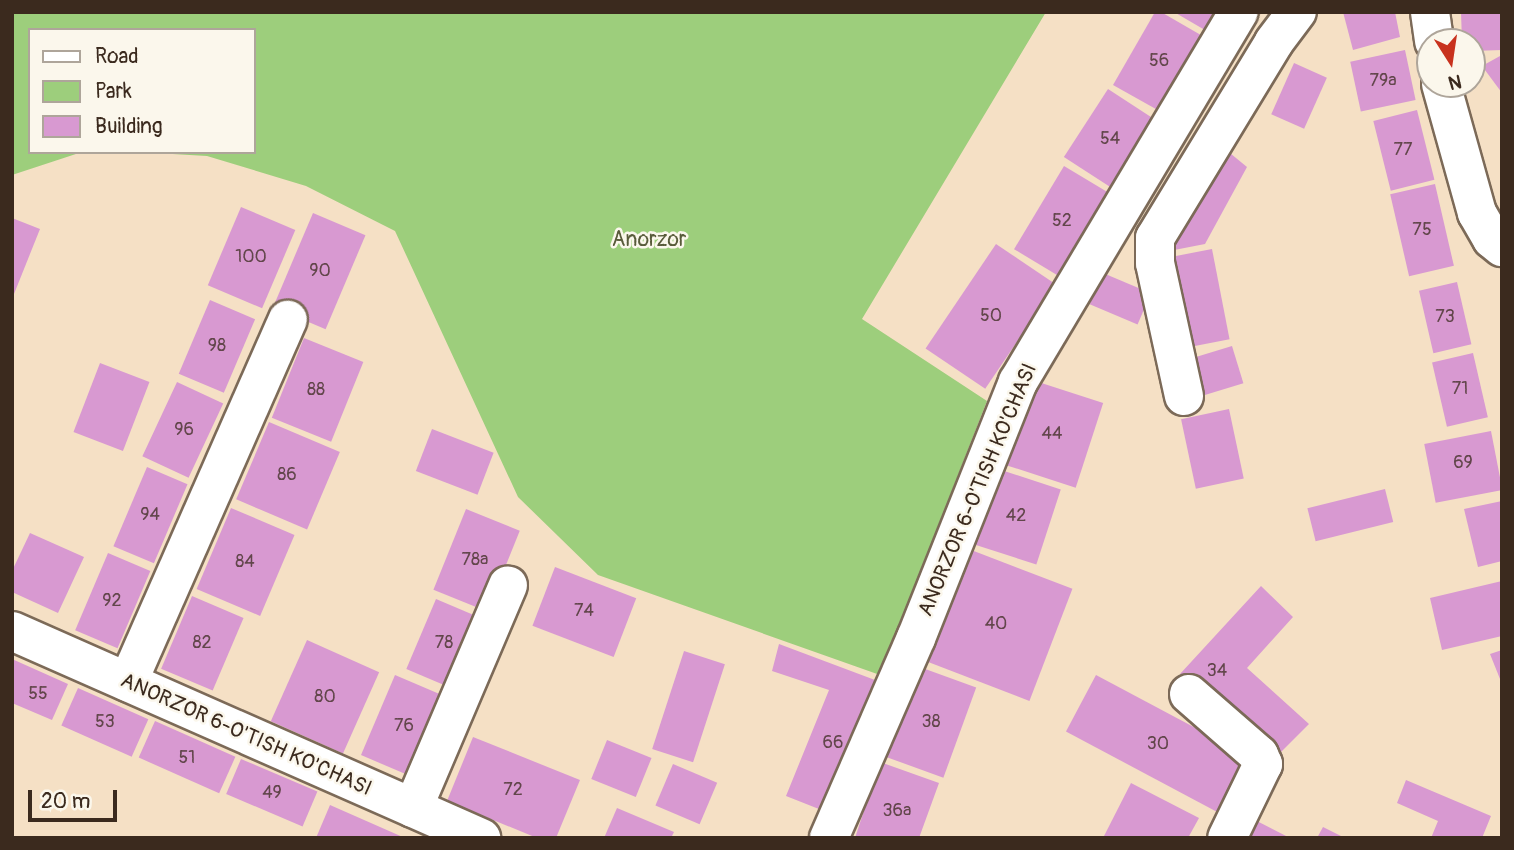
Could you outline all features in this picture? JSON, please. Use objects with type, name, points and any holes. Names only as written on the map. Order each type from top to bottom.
[{"type":"street","name":"ANORZOR 6-O'TISH KO'CHASI","points":[[829,838],[916,638],[1018,382],[1239,12]]},
{"type":"street","points":[[1184,396],[1155,263],[1155,238],[1274,42],[1297,12]]},
{"type":"street","points":[[1445,98],[1477,213],[1492,239],[1502,247]]},
{"type":"street","points":[[128,682],[288,320]]},
{"type":"street","points":[[413,808],[508,585]]},
{"type":"street","name":"ANORZOR 6-O'TISH KO'CHASI","points":[[12,631],[481,838]]},
{"type":"street","points":[[1189,694],[1259,755],[1263,764],[1227,838]]},
{"type":"green space","name":"Anorzor","points":[[12,12],[1046,12],[862,319],[987,401],[880,675],[598,575],[518,497],[395,231],[306,186],[207,156],[172,154],[256,154],[256,28],[28,28],[28,154],[76,154],[12,175]]},
{"type":"building","points":[[1155,12],[1161,12],[1206,38],[1163,113],[1113,85]]},
{"type":"building","points":[[1174,12],[1222,12],[1210,33]]},
{"type":"building","points":[[1343,12],[1395,12],[1400,37],[1353,50]]},
{"type":"building","points":[[1461,12],[1502,12],[1502,50],[1486,51],[1486,28],[1462,28]]},
{"type":"building","points":[[1405,50],[1416,100],[1361,112],[1350,62]]},
{"type":"building","points":[[1500,56],[1502,58],[1502,93],[1486,71],[1486,64]]},
{"type":"building","points":[[1294,63],[1327,78],[1304,129],[1271,114]]},
{"type":"building","points":[[1108,89],[1157,121],[1113,189],[1064,157]]},
{"type":"building","points":[[1417,110],[1434,180],[1391,191],[1373,121]]},
{"type":"building","points":[[1225,149],[1247,167],[1205,244],[1169,251]]},
{"type":"building","points":[[1064,166],[1110,194],[1060,277],[1014,249]]},
{"type":"building","points":[[1435,184],[1454,266],[1409,276],[1390,194]]},
{"type":"building","points":[[241,207],[295,230],[262,308],[208,285]]},
{"type":"building","points":[[313,213],[365,235],[326,329],[273,307]]},
{"type":"building","points":[[12,218],[40,229],[12,299]]},
{"type":"building","points":[[996,244],[1056,284],[985,389],[926,348]]},
{"type":"building","points":[[1212,249],[1230,339],[1188,347],[1171,257]]},
{"type":"building","points":[[1103,273],[1151,293],[1138,325],[1090,304]]},
{"type":"building","points":[[1457,282],[1471,344],[1433,353],[1419,291]]},
{"type":"building","points":[[210,300],[255,319],[224,393],[179,374]]},
{"type":"building","points":[[304,338],[363,362],[331,442],[272,418]]},
{"type":"building","points":[[1232,346],[1243,383],[1203,396],[1192,358]]},
{"type":"building","points":[[1473,353],[1488,417],[1447,427],[1432,362]]},
{"type":"building","points":[[100,363],[149,382],[123,451],[73,432]]},
{"type":"building","points":[[1029,379],[1103,403],[1076,488],[1001,464]]},
{"type":"building","points":[[177,382],[223,404],[189,478],[142,456]]},
{"type":"building","points":[[1229,409],[1244,478],[1196,489],[1181,419]]},
{"type":"building","points":[[269,422],[340,452],[307,529],[236,499]]},
{"type":"building","points":[[432,429],[494,453],[477,495],[416,471]]},
{"type":"building","points":[[1491,431],[1502,490],[1436,503],[1424,444]]},
{"type":"building","points":[[147,467],[188,484],[154,563],[113,546]]},
{"type":"building","points":[[998,469],[1061,489],[1036,565],[974,544]]},
{"type":"building","points":[[1385,489],[1393,522],[1316,541],[1307,508]]},
{"type":"building","points":[[1502,501],[1502,561],[1478,567],[1464,509]]},
{"type":"building","points":[[231,508],[295,535],[260,616],[197,589]]},
{"type":"building","points":[[466,509],[520,531],[487,611],[433,590]]},
{"type":"building","points":[[30,533],[84,557],[58,613],[12,592],[12,571]]},
{"type":"building","points":[[966,548],[1072,589],[1029,701],[923,660]]},
{"type":"building","points":[[108,553],[150,571],[118,648],[75,630]]},
{"type":"building","points":[[555,567],[636,598],[614,657],[532,626]]},
{"type":"building","points":[[1502,581],[1502,636],[1442,650],[1430,598]]},
{"type":"building","points":[[1261,586],[1293,617],[1247,668],[1309,724],[1273,760],[1180,674]]},
{"type":"building","points":[[192,596],[244,618],[213,691],[161,669]]},
{"type":"building","points":[[436,599],[480,618],[450,688],[406,669]]},
{"type":"building","points":[[307,640],[379,672],[343,753],[271,721]]},
{"type":"building","points":[[779,644],[883,683],[829,813],[786,796],[829,690],[772,671]]},
{"type":"building","points":[[1502,650],[1502,684],[1490,654]]},
{"type":"building","points":[[684,651],[725,664],[693,762],[652,749]]},
{"type":"building","points":[[12,659],[68,684],[52,720],[12,703]]},
{"type":"building","points":[[917,666],[976,688],[943,778],[884,756]]},
{"type":"building","points":[[395,675],[447,697],[413,777],[361,755]]},
{"type":"building","points":[[1096,675],[1251,757],[1220,814],[1066,732]]},
{"type":"building","points":[[78,688],[148,719],[132,757],[61,725]]},
{"type":"building","points":[[155,721],[235,757],[219,793],[139,758]]},
{"type":"building","points":[[473,737],[580,780],[556,838],[537,838],[447,801]]},
{"type":"building","points":[[607,740],[652,758],[636,797],[591,779]]},
{"type":"building","points":[[241,759],[317,791],[303,826],[226,794]]},
{"type":"building","points":[[880,762],[939,783],[919,838],[855,838]]},
{"type":"building","points":[[673,764],[717,783],[700,824],[655,805]]},
{"type":"building","points":[[1406,780],[1491,816],[1482,838],[1431,838],[1438,821],[1397,803]]},
{"type":"building","points":[[1131,783],[1199,818],[1188,838],[1103,838]]},
{"type":"building","points":[[330,805],[405,838],[316,838]]},
{"type":"building","points":[[617,808],[674,832],[671,838],[604,838]]},
{"type":"building","points":[[1251,818],[1290,838],[1240,838]]},
{"type":"building","points":[[1323,827],[1345,838],[1317,838]]}]
